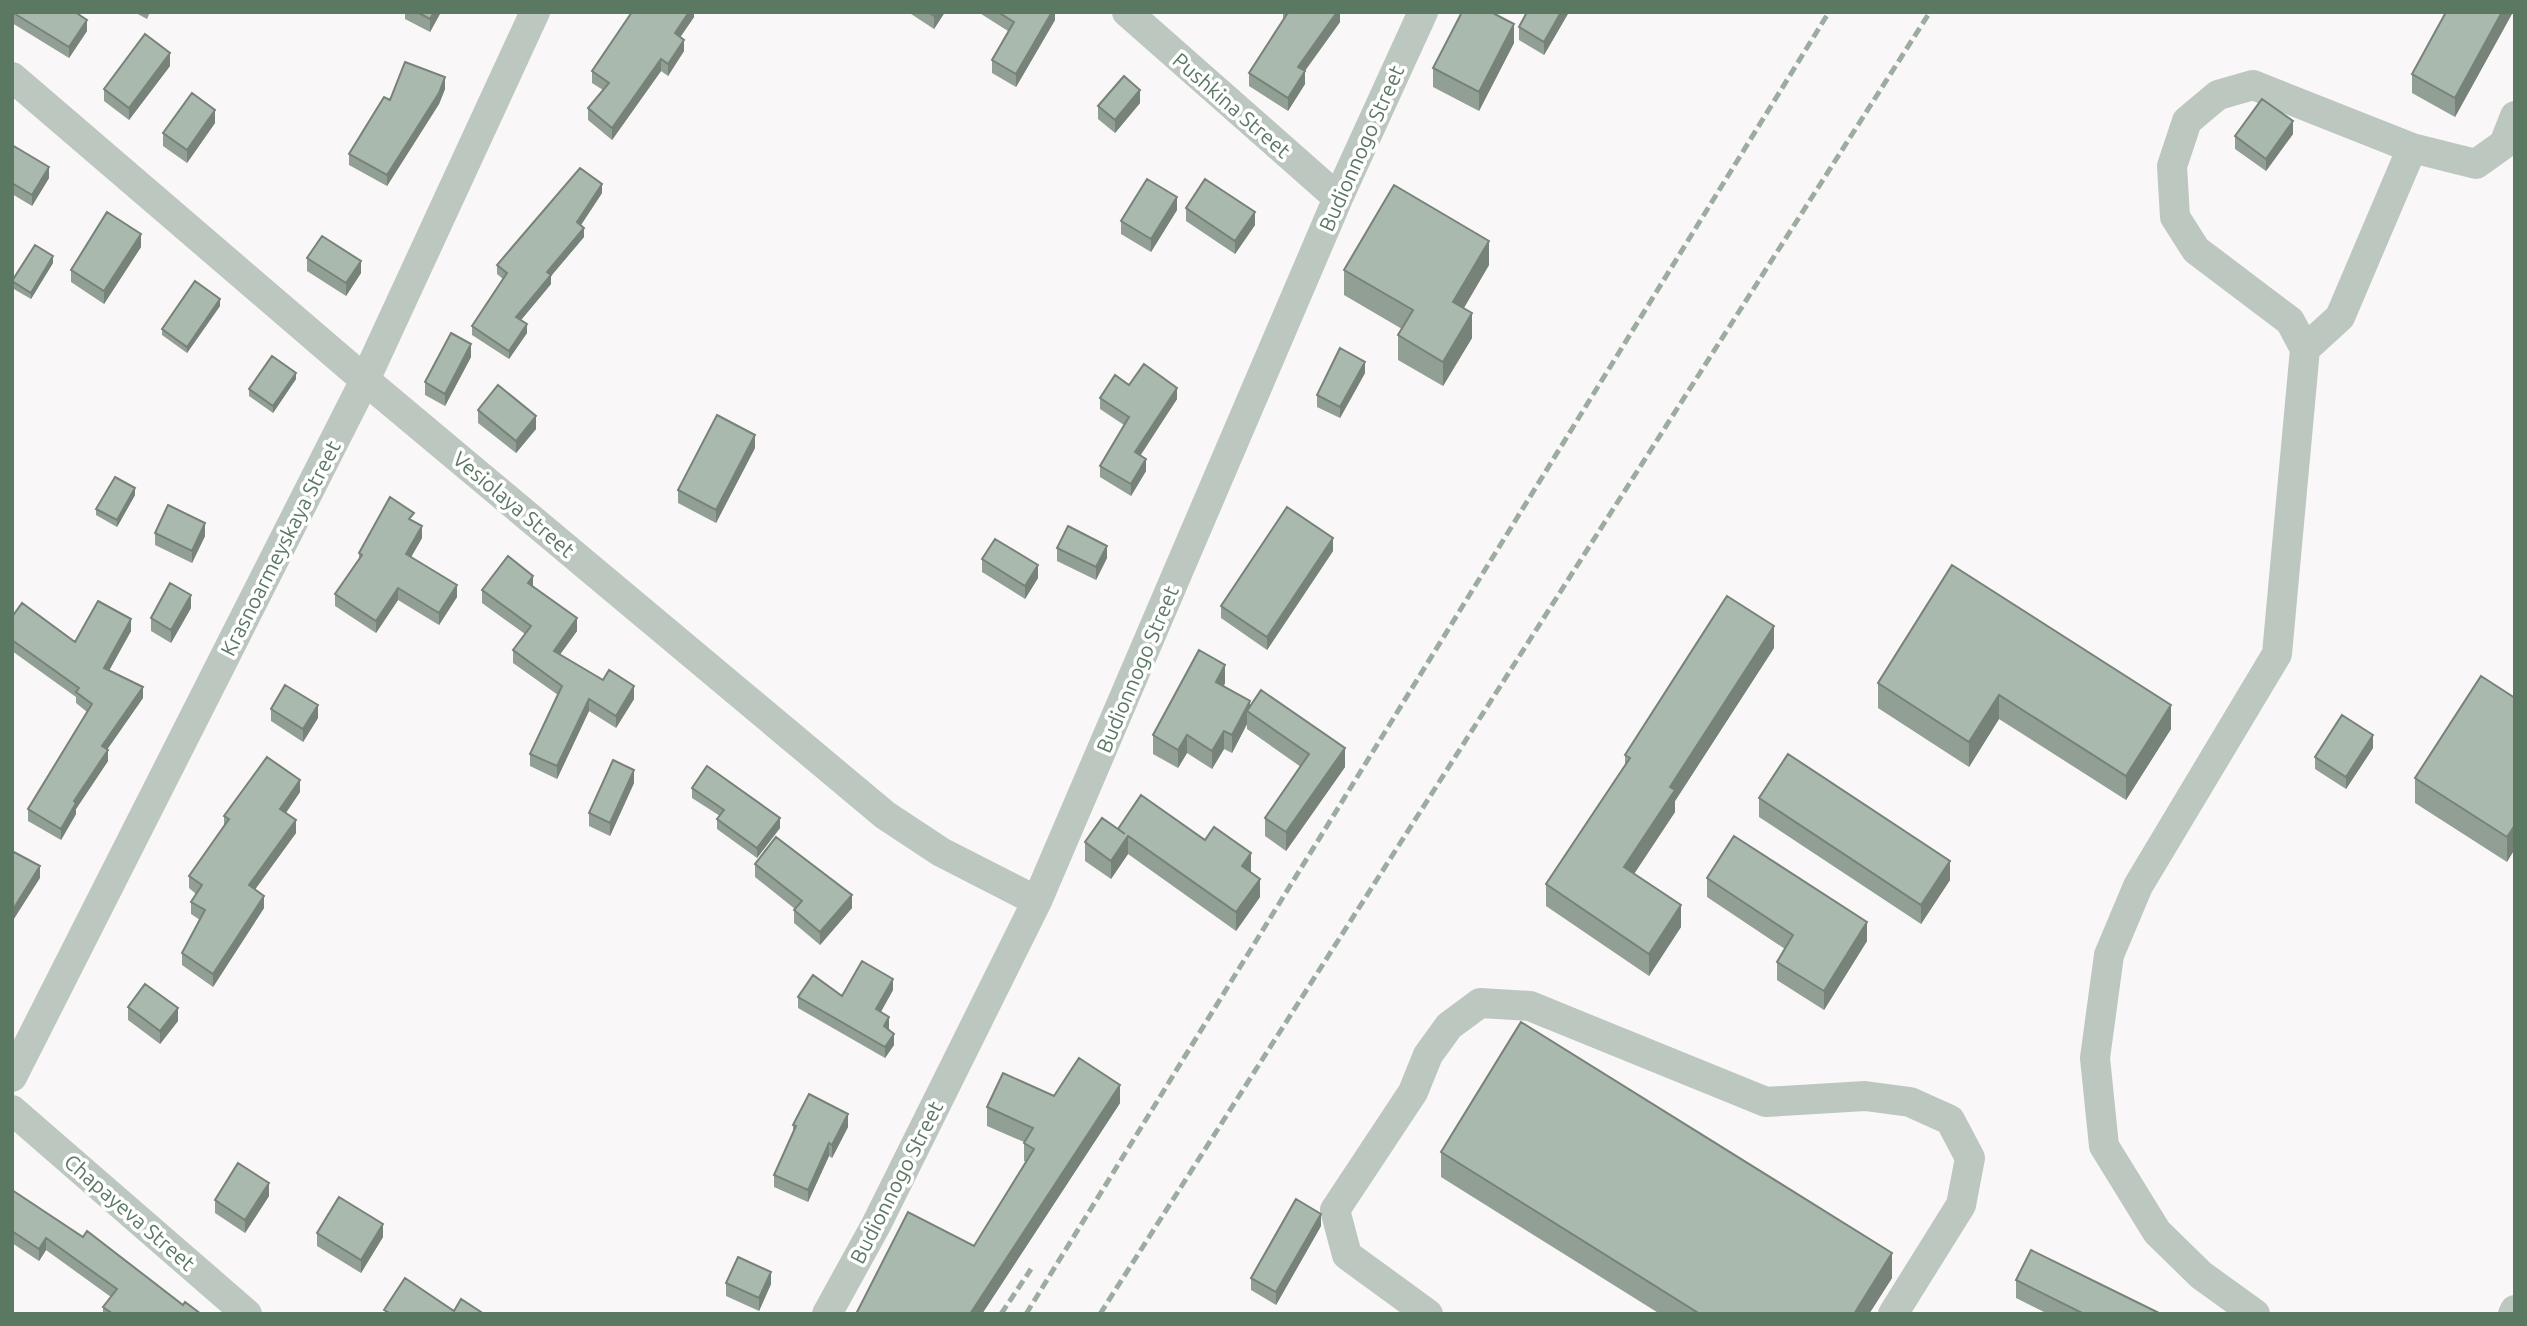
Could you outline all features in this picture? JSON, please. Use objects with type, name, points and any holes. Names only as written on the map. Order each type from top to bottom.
[{"type":"street","name":"Krasnoarmeyskaya Street","points":[[12,1077],[365,380],[535,12]]},
{"type":"street","name":"Pushkina Street","points":[[1127,12],[1338,198]]},
{"type":"street","name":"Budionnogo Street","points":[[827,1314],[876,1224],[1037,901],[1338,198],[1423,12]]},
{"type":"street","name":"Vesiolaya Street","points":[[12,77],[365,380],[886,815],[941,852],[1037,901]]},
{"type":"street","points":[[2255,1314],[2201,1275],[2157,1232],[2104,1146],[2095,1058],[2109,956],[2138,886],[2277,654],[2305,349],[2290,321],[2196,250],[2175,217],[2172,166],[2187,121],[2218,95],[2253,85],[2412,148],[2476,164],[2504,144],[2515,116]]},
{"type":"street","points":[[2305,349],[2340,317],[2412,148]]},
{"type":"street","points":[[1428,1314],[1347,1255],[1335,1210],[1413,1092],[1428,1055],[1449,1026],[1480,1003],[1530,1006],[1766,1102],[1866,1096],[1910,1102],[1950,1120],[1969,1158],[1961,1205],[1893,1314]]},
{"type":"street","name":"Chapayeva Street","points":[[12,1110],[247,1314]]},
{"type":"building","points":[[12,12],[75,12],[87,20],[69,47]]},
{"type":"building","points":[[417,12],[434,12],[430,19]]},
{"type":"building","points":[[632,12],[689,12],[675,33],[684,40],[668,64],[661,59],[612,128],[588,108],[609,83],[592,71]]},
{"type":"building","points":[[998,12],[1052,12],[1016,74],[992,60],[1014,22]]},
{"type":"building","points":[[1284,12],[1337,12],[1298,67],[1305,71],[1288,98],[1249,73],[1287,14]]},
{"type":"building","points":[[1462,12],[1491,12],[1514,24],[1479,92],[1433,68]]},
{"type":"building","points":[[1527,12],[1561,12],[1544,42],[1519,27]]},
{"type":"building","points":[[2446,12],[2502,12],[2455,98],[2412,74]]},
{"type":"building","points":[[145,34],[170,53],[129,108],[104,89]]},
{"type":"building","points":[[405,62],[445,77],[439,93],[387,175],[349,154],[384,97],[390,100]]},
{"type":"building","points":[[1124,76],[1140,90],[1115,120],[1098,106]]},
{"type":"building","points":[[192,93],[215,110],[187,150],[163,133]]},
{"type":"building","points":[[2262,99],[2293,121],[2266,159],[2235,136]]},
{"type":"building","points":[[12,145],[49,167],[32,195],[12,183]]},
{"type":"building","points":[[580,168],[602,184],[577,222],[584,228],[547,272],[551,275],[516,317],[527,324],[509,351],[472,326],[507,273],[497,265]]},
{"type":"building","points":[[1147,179],[1177,197],[1151,239],[1121,221]]},
{"type":"building","points":[[1205,179],[1255,212],[1235,241],[1186,208]]},
{"type":"building","points":[[1394,185],[1489,241],[1453,302],[1472,313],[1443,362],[1398,335],[1413,310],[1344,270]]},
{"type":"building","points":[[107,212],[141,234],[104,291],[71,270]]},
{"type":"building","points":[[322,236],[361,261],[346,283],[307,258]]},
{"type":"building","points":[[35,245],[53,256],[31,293],[12,281]]},
{"type":"building","points":[[195,281],[220,299],[187,347],[162,329]]},
{"type":"building","points":[[451,333],[471,344],[445,394],[425,382]]},
{"type":"building","points":[[1340,348],[1365,362],[1340,407],[1317,395]]},
{"type":"building","points":[[272,356],[296,373],[273,406],[249,389]]},
{"type":"building","points":[[1144,364],[1177,388],[1135,452],[1146,459],[1131,484],[1100,466],[1129,417],[1100,398],[1115,375],[1129,385]]},
{"type":"building","points":[[498,385],[536,416],[516,441],[478,410]]},
{"type":"building","points":[[717,415],[755,435],[716,510],[678,490]]},
{"type":"building","points":[[115,477],[135,488],[117,520],[96,509]]},
{"type":"building","points":[[390,497],[414,513],[409,519],[422,526],[406,554],[457,585],[439,613],[398,588],[376,621],[335,594],[362,555],[359,553]]},
{"type":"building","points":[[168,505],[205,523],[192,551],[155,533]]},
{"type":"building","points":[[1287,507],[1333,538],[1267,637],[1221,606]]},
{"type":"building","points":[[1068,526],[1107,546],[1096,567],[1057,548]]},
{"type":"building","points":[[995,539],[1038,565],[1025,586],[982,559]]},
{"type":"building","points":[[508,556],[533,576],[528,583],[577,618],[554,651],[603,680],[609,670],[634,686],[616,716],[589,699],[557,766],[530,754],[562,686],[513,650],[531,626],[482,590]]},
{"type":"building","points":[[1952,565],[2171,705],[2126,776],[1999,695],[1969,742],[1878,683]]},
{"type":"building","points":[[170,583],[191,595],[171,630],[151,618]]},
{"type":"building","points":[[1727,596],[1774,626],[1670,787],[1675,790],[1624,867],[1681,905],[1649,954],[1546,884],[1630,758],[1625,755]]},
{"type":"building","points":[[98,601],[131,619],[104,668],[143,687],[102,746],[108,750],[74,801],[76,803],[61,829],[28,809],[92,704],[76,692],[79,688],[12,640],[12,617],[22,603],[75,642]]},
{"type":"building","points":[[1199,650],[1225,665],[1216,682],[1250,701],[1232,735],[1224,731],[1212,751],[1187,735],[1178,750],[1153,735]]},
{"type":"building","points":[[2481,676],[2515,698],[2515,825],[2507,837],[2415,778]]},
{"type":"building","points":[[285,685],[318,705],[303,729],[271,709]]},
{"type":"building","points":[[1261,690],[1345,748],[1286,832],[1265,818],[1309,754],[1247,711]]},
{"type":"building","points":[[2342,715],[2373,735],[2346,777],[2315,757]]},
{"type":"building","points":[[1788,754],[1950,861],[1921,905],[1759,798]]},
{"type":"building","points":[[267,757],[300,780],[280,809],[296,820],[249,885],[264,896],[213,974],[182,953],[205,910],[191,902],[202,885],[189,876],[229,819],[224,816]]},
{"type":"building","points":[[613,760],[634,770],[610,823],[589,813]]},
{"type":"building","points":[[707,766],[780,818],[757,848],[717,819],[724,810],[692,788]]},
{"type":"building","points":[[1141,795],[1205,840],[1214,827],[1251,853],[1242,866],[1260,879],[1236,912],[1128,836],[1111,861],[1085,842],[1102,818],[1125,834],[1118,829]]},
{"type":"building","points":[[1734,836],[1867,922],[1824,991],[1777,962],[1793,935],[1707,878]]},
{"type":"building","points":[[776,837],[852,895],[820,932],[794,910],[802,901],[755,864]]},
{"type":"building","points":[[12,851],[40,866],[12,911]]},
{"type":"building","points":[[862,961],[893,979],[876,1009],[889,1017],[884,1026],[894,1034],[885,1047],[798,997],[813,975],[842,996]]},
{"type":"building","points":[[145,984],[178,1008],[160,1031],[128,1007]]},
{"type":"building","points":[[1521,1022],[1892,1253],[1854,1314],[1700,1314],[1441,1152]]},
{"type":"building","points":[[1079,1058],[1120,1085],[970,1314],[856,1314],[908,1212],[974,1246],[1034,1149],[1024,1143],[1033,1128],[987,1107],[1003,1073],[1054,1096]]},
{"type":"building","points":[[809,1094],[848,1114],[832,1145],[829,1143],[808,1190],[774,1175],[796,1126],[793,1125]]},
{"type":"building","points":[[238,1163],[269,1183],[245,1220],[215,1200]]},
{"type":"building","points":[[12,1190],[83,1237],[87,1231],[183,1305],[185,1302],[201,1314],[113,1314],[103,1307],[117,1289],[46,1238],[39,1249],[12,1231]]},
{"type":"building","points":[[339,1197],[383,1224],[361,1260],[317,1233]]},
{"type":"building","points":[[1296,1199],[1321,1214],[1276,1292],[1251,1278]]},
{"type":"building","points":[[2031,1250],[2161,1314],[2084,1314],[2016,1280]]},
{"type":"building","points":[[738,1257],[771,1272],[759,1298],[726,1283]]},
{"type":"building","points":[[405,1278],[454,1311],[461,1299],[484,1314],[388,1314],[384,1310]]},
{"type":"railway","points":[[1026,1314],[1829,12]]},
{"type":"railway","points":[[1100,1314],[1930,12]]},
{"type":"railway","points":[[1001,1314],[1031,1269]]}]
